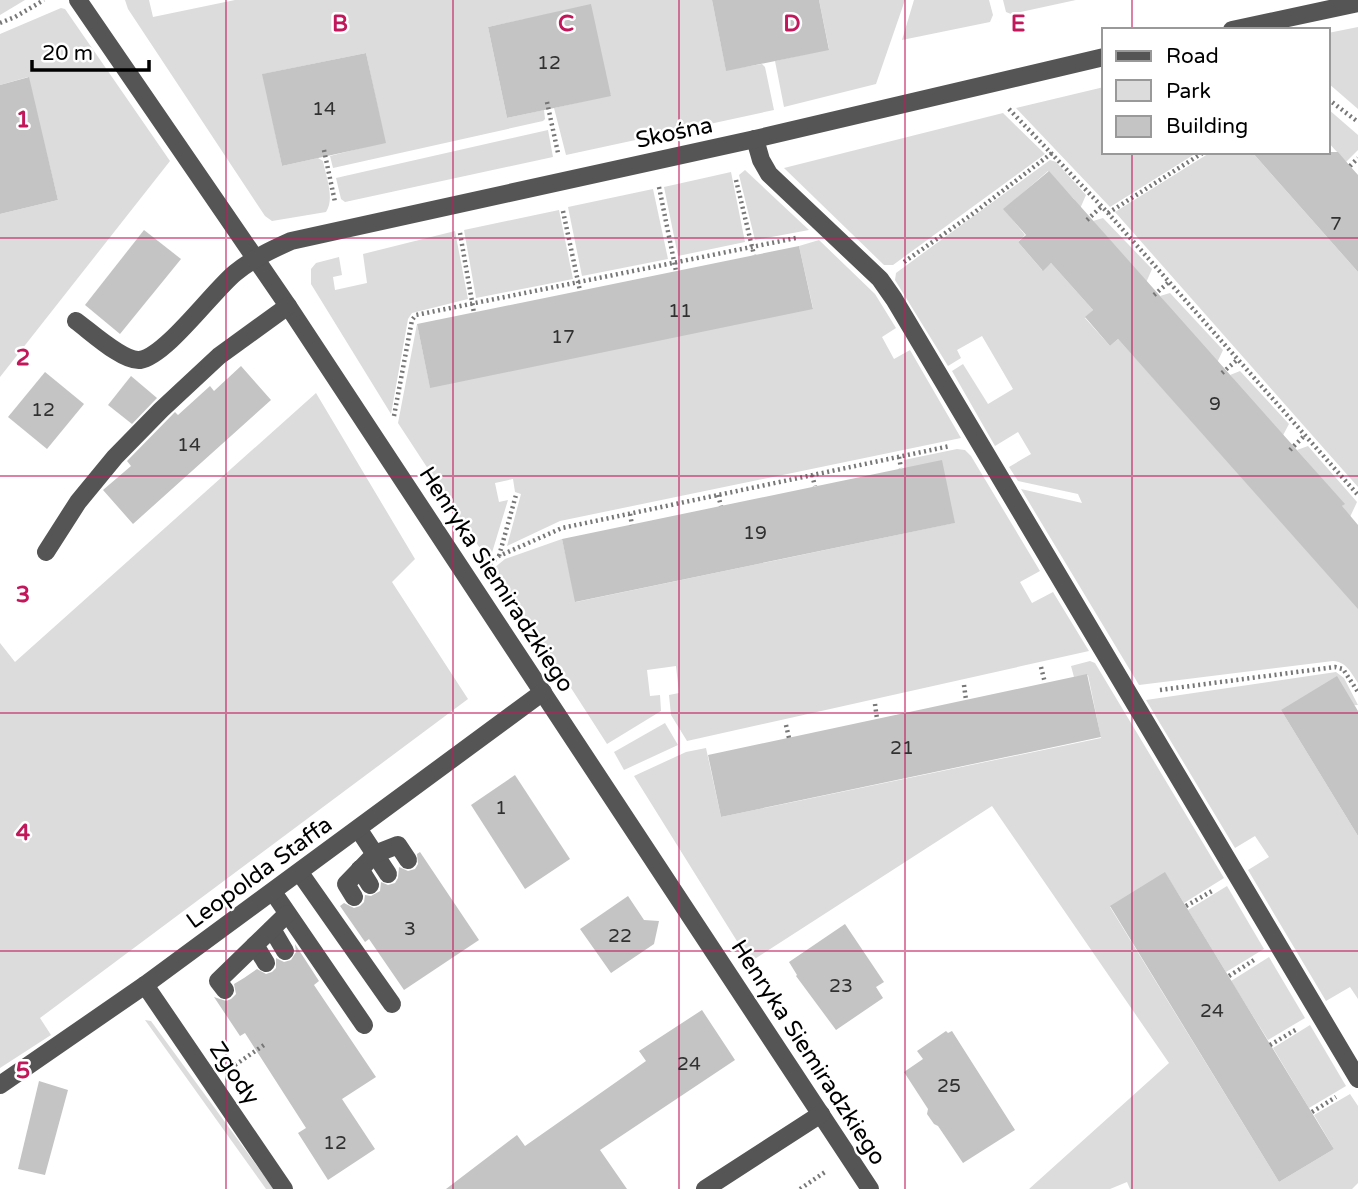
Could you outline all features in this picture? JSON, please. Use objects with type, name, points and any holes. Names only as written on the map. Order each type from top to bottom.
[{"type":"street","name":"Henryka Siemiradzkiego","points":[[78,0],[288,306],[870,1189]]},
{"type":"street","points":[[1241,28],[1358,3]]},
{"type":"street","name":"Skośna","points":[[76,321],[125,357],[138,360],[159,351],[234,274],[255,259],[291,242],[755,139],[1102,57]]},
{"type":"street","points":[[755,139],[761,160],[769,174],[880,279],[894,299],[1358,1079]]},
{"type":"street","points":[[46,552],[78,502],[143,429],[219,356],[288,306]]},
{"type":"street","name":"Leopolda Staffa","points":[[0,1085],[300,873],[543,692]]},
{"type":"street","points":[[359,830],[388,874]]},
{"type":"street","points":[[354,897],[346,884],[375,854],[398,845],[408,860]]},
{"type":"street","points":[[360,869],[370,886]]},
{"type":"street","points":[[300,873],[393,1004]]},
{"type":"street","points":[[273,892],[364,1024]]},
{"type":"street","points":[[225,990],[218,981],[240,971],[255,944],[287,914]]},
{"type":"street","points":[[272,929],[285,951]]},
{"type":"street","points":[[255,944],[266,963]]},
{"type":"street","name":"Zgody","points":[[145,985],[284,1189]]},
{"type":"street","points":[[705,1189],[821,1114]]},
{"type":"path","points":[[0,23],[44,0]]},
{"type":"path","points":[[1330,101],[1358,122]]},
{"type":"path","points":[[547,102],[559,157]]},
{"type":"path","points":[[1011,111],[1108,213],[1358,495]]},
{"type":"path","points":[[324,150],[336,206]]},
{"type":"path","points":[[880,279],[971,215],[1052,153]]},
{"type":"path","points":[[1108,213],[1201,154]]},
{"type":"path","points":[[1350,166],[1358,158]]},
{"type":"path","points":[[736,179],[754,255]]},
{"type":"path","points":[[658,183],[676,271]]},
{"type":"path","points":[[562,204],[580,290]]},
{"type":"path","points":[[1087,220],[1101,207]]},
{"type":"path","points":[[458,225],[474,313]]},
{"type":"path","points":[[391,421],[395,413],[412,320],[416,315],[752,247],[813,234],[827,228]]},
{"type":"path","points":[[1154,295],[1169,282]]},
{"type":"path","points":[[1222,373],[1238,359]]},
{"type":"path","points":[[1290,450],[1306,435]]},
{"type":"path","points":[[486,567],[499,556],[562,528],[977,440]]},
{"type":"path","points":[[899,457],[901,468]]},
{"type":"path","points":[[812,475],[815,486]]},
{"type":"path","points":[[499,556],[516,495]]},
{"type":"path","points":[[718,495],[720,506]]},
{"type":"path","points":[[630,514],[632,524]]},
{"type":"path","points":[[1041,667],[1045,683]]},
{"type":"path","points":[[1129,694],[1335,667],[1343,669],[1358,692]]},
{"type":"path","points":[[964,685],[966,700]]},
{"type":"path","points":[[875,704],[877,719]]},
{"type":"path","points":[[786,725],[789,738]]},
{"type":"path","points":[[800,1189],[827,1171]]},
{"type":"green space","points":[[0,0],[25,0],[0,15]]},
{"type":"green space","points":[[125,0],[149,0],[153,17],[235,0],[712,0],[726,70],[762,64],[765,67],[774,110],[566,155],[554,108],[611,95],[525,19],[488,27],[507,118],[544,110],[543,121],[333,168],[330,156],[385,142],[366,53],[263,74],[282,166],[318,158],[323,161],[330,194],[326,212],[272,221],[265,216],[128,9]]},
{"type":"green space","points":[[819,0],[905,0],[876,84],[784,107],[775,61],[829,49]]},
{"type":"green space","points":[[914,0],[989,0],[993,15],[990,22],[902,40]]},
{"type":"green space","points":[[1003,0],[1076,0],[1011,14],[1006,12]]},
{"type":"green space","points":[[61,8],[65,9],[170,161],[0,377],[0,214],[58,200],[28,77],[0,85],[0,34]]},
{"type":"green space","points":[[1358,27],[1358,109],[1330,85],[1330,33]]},
{"type":"green space","points":[[1102,87],[1102,154],[1195,154],[1110,207],[1016,108]]},
{"type":"green space","points":[[1330,111],[1358,135],[1358,150],[1346,162],[1330,144]]},
{"type":"green space","points":[[1003,113],[1045,154],[893,265],[884,265],[784,168]]},
{"type":"green space","points":[[548,130],[553,157],[345,202],[341,199],[336,178]]},
{"type":"green space","points":[[1208,154],[1254,154],[1358,272],[1358,487],[1115,212]]},
{"type":"green space","points":[[1050,160],[1056,162],[1086,195],[1079,211],[1074,199],[1048,171],[1004,209],[1025,235],[1018,242],[1042,270],[1051,263],[1093,310],[1085,318],[1110,346],[1118,339],[1358,605],[1358,683],[1345,666],[1333,661],[1139,685],[1021,489],[1082,503],[1078,494],[1018,481],[1009,467],[1031,454],[1018,432],[995,446],[952,371],[963,364],[988,404],[1013,389],[982,336],[957,350],[961,358],[948,366],[895,280],[896,273]]},
{"type":"green space","points":[[745,170],[809,230],[755,240],[739,175]]},
{"type":"green space","points":[[731,172],[745,242],[678,256],[664,187]]},
{"type":"green space","points":[[653,189],[668,259],[582,276],[568,207]]},
{"type":"green space","points":[[559,210],[573,279],[476,298],[464,230]]},
{"type":"green space","points":[[1103,218],[1152,269],[1145,285],[1093,221]]},
{"type":"green space","points":[[455,231],[468,299],[412,313],[408,319],[391,414],[311,284],[311,269],[316,263],[339,257],[342,275],[333,277],[335,290],[367,283],[363,254]]},
{"type":"green space","points":[[819,240],[875,294],[896,328],[882,337],[894,359],[910,350],[961,438],[560,521],[507,546],[521,494],[515,492],[513,479],[495,483],[499,502],[508,500],[491,556],[487,559],[398,423],[417,324],[430,387],[813,308],[799,246]]},
{"type":"green space","points":[[1170,293],[1223,350],[1216,365],[1160,296]]},
{"type":"green space","points":[[1240,371],[1289,424],[1281,439],[1230,375]]},
{"type":"green space","points":[[316,393],[415,559],[392,582],[468,699],[40,1018],[51,1035],[0,1068],[0,643],[15,662]]},
{"type":"green space","points":[[1308,446],[1357,502],[1350,517],[1341,507],[1344,504],[1297,450]]},
{"type":"green space","points":[[957,449],[965,450],[971,456],[1040,571],[1020,582],[1032,603],[1053,592],[1089,651],[687,741],[671,715],[669,695],[679,693],[676,666],[647,670],[650,696],[660,695],[661,711],[607,744],[494,568],[505,559],[562,539],[576,602],[954,523],[906,468],[904,460]]},
{"type":"green space","points":[[1090,661],[1095,663],[1224,878],[1184,903],[1165,873],[1110,907],[1279,1182],[1334,1149],[1314,1115],[1350,1094],[1358,1106],[1358,1183],[1352,1189],[1130,1189],[1127,1182],[1110,1189],[1029,1189],[1169,1063],[992,806],[750,962],[634,776],[686,752],[706,748],[721,817],[1101,738],[1088,675],[1074,677],[1071,666]]},
{"type":"green space","points":[[1336,672],[1344,678],[1358,705],[1281,710],[1358,836],[1358,999],[1350,987],[1326,1001],[1248,870],[1269,857],[1255,836],[1235,848],[1146,700]]},
{"type":"green space","points":[[665,723],[678,745],[624,770],[614,752]]},
{"type":"green space","points":[[1227,886],[1264,949],[1226,972],[1188,910]]},
{"type":"green space","points":[[1269,957],[1305,1018],[1268,1040],[1231,981]]},
{"type":"green space","points":[[145,1020],[151,1021],[274,1189],[266,1189]]},
{"type":"green space","points":[[1310,1025],[1346,1086],[1309,1108],[1273,1048]]},
{"type":"building","points":[[712,0],[819,0],[829,50],[726,71]]},
{"type":"building","points":[[591,4],[611,96],[507,118],[488,27]]},
{"type":"building","points":[[366,53],[386,143],[282,166],[262,74]]},
{"type":"building","points":[[29,77],[58,200],[0,214],[0,85]]},
{"type":"building","points":[[1338,152],[1358,175],[1358,272],[1254,154]]},
{"type":"building","points":[[1049,171],[1345,504],[1342,506],[1358,525],[1358,609],[1118,339],[1110,346],[1085,317],[1093,310],[1051,263],[1043,271],[1018,242],[1026,235],[1003,209]]},
{"type":"building","points":[[144,230],[181,259],[120,334],[85,305]]},
{"type":"building","points":[[799,246],[813,309],[430,388],[417,324]]},
{"type":"building","points":[[241,366],[271,400],[133,524],[103,490],[131,466],[127,461],[175,412],[178,415],[210,386],[214,391]]},
{"type":"building","points":[[45,372],[84,404],[47,449],[8,417]]},
{"type":"building","points":[[131,376],[157,398],[132,424],[108,405]]},
{"type":"building","points":[[942,460],[955,523],[575,602],[562,539]]},
{"type":"building","points":[[1087,674],[1101,737],[721,817],[708,755]]},
{"type":"building","points":[[1337,676],[1358,711],[1358,836],[1281,710]]},
{"type":"building","points":[[515,775],[570,859],[525,889],[471,805]]},
{"type":"building","points":[[420,852],[479,940],[404,990],[369,939],[365,942],[340,906],[344,903],[354,908],[360,906],[365,895],[371,896],[380,891],[381,882],[388,885],[395,883],[399,867],[408,871],[415,869],[418,864],[417,854]]},
{"type":"building","points":[[1165,872],[1334,1149],[1279,1182],[1110,906]]},
{"type":"building","points":[[628,896],[644,920],[659,921],[654,944],[611,973],[580,929]]},
{"type":"building","points":[[845,924],[884,982],[876,987],[883,998],[836,1030],[796,976],[789,962]]},
{"type":"building","points":[[295,944],[319,981],[314,985],[376,1077],[342,1099],[375,1149],[328,1180],[298,1133],[306,1128],[245,1033],[240,1036],[214,997],[226,1001],[231,999],[236,994],[234,984],[257,969],[266,974],[276,968],[276,958],[284,962],[291,960],[296,952]]},
{"type":"building","points":[[702,1010],[735,1060],[600,1150],[627,1189],[446,1189],[517,1135],[525,1146],[646,1061],[639,1051]]},
{"type":"building","points":[[946,1031],[952,1031],[1015,1130],[963,1163],[927,1114],[928,1109],[904,1072],[923,1059],[917,1051]]},
{"type":"building","points":[[39,1081],[68,1090],[45,1175],[18,1169]]}]
